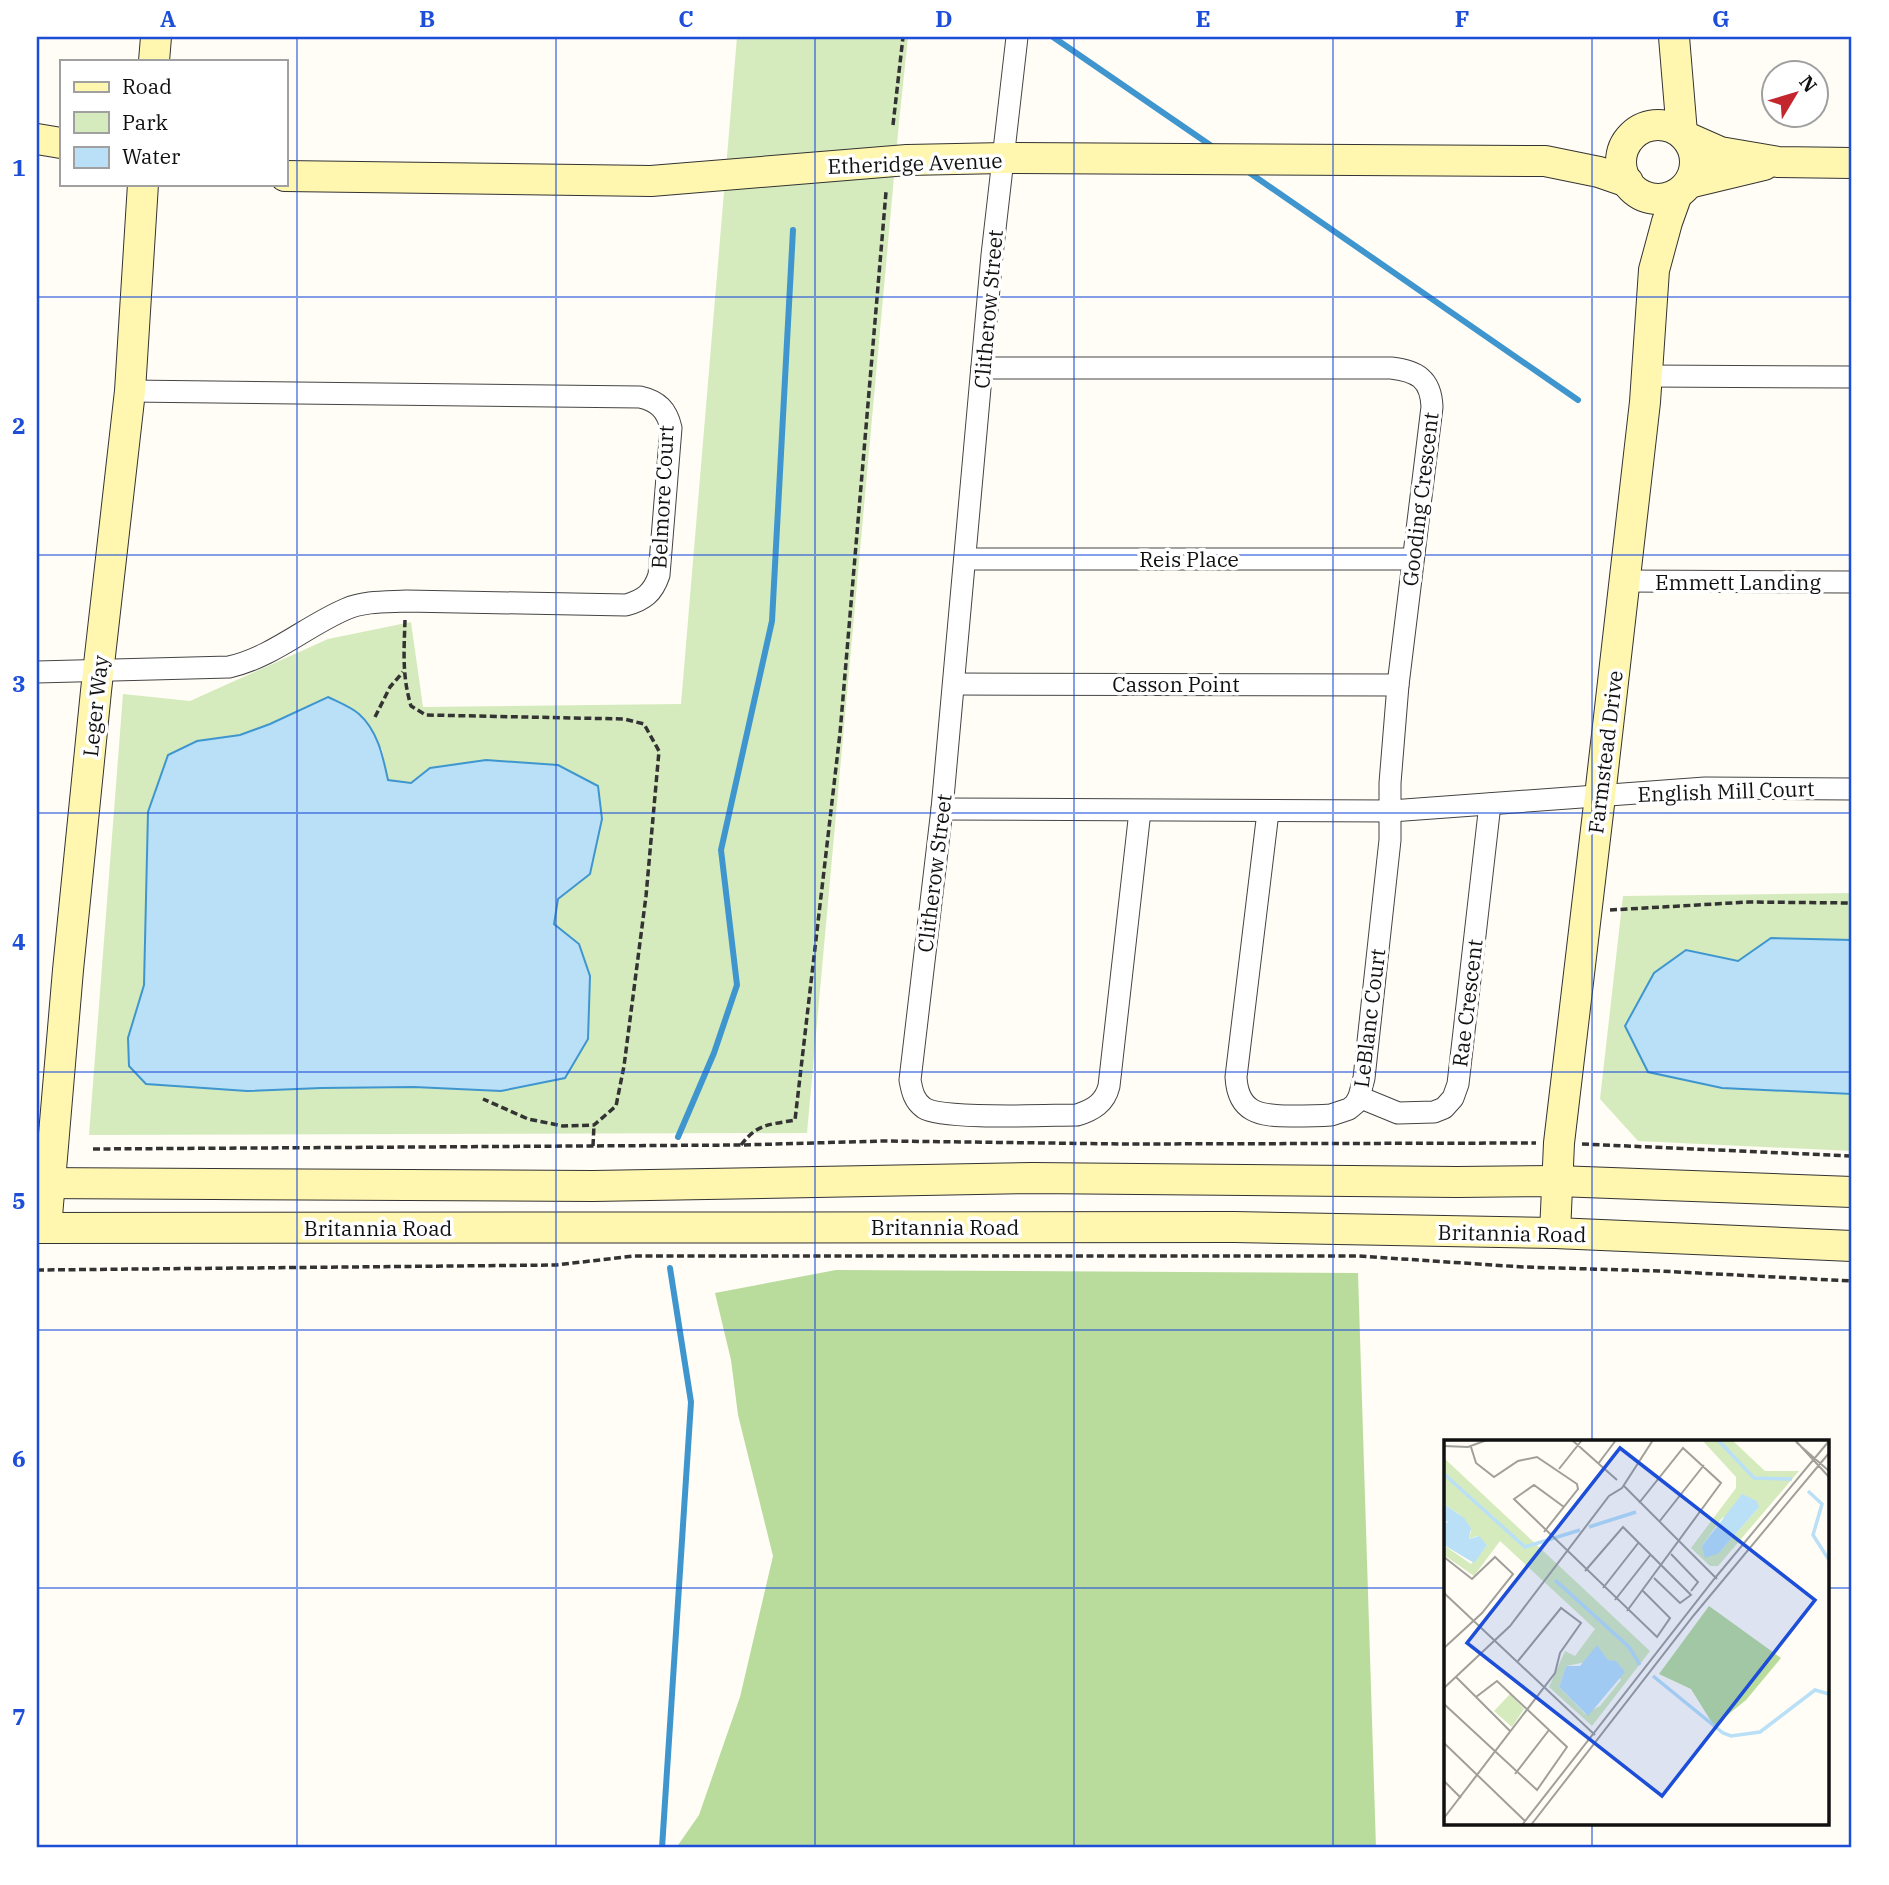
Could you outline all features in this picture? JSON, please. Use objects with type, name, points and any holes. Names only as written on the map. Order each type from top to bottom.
[{"type":"street","points":[[154,60],[156,37]]},
{"type":"street","name":"Clitherow Street","points":[[1017,37],[992,255],[955,684],[910,1080],[912,1091],[923,1107],[935,1113],[957,1115],[1077,1115],[1095,1108],[1107,1093],[1140,811]]},
{"type":"street","points":[[1674,39],[1660,89],[1637,133],[1624,148],[1621,160],[1623,172],[1632,187],[1657,199],[1664,199],[1683,188],[1778,162]]},
{"type":"street","points":[[1674,39],[1684,135],[1695,155],[1696,165],[1683,188]]},
{"type":"street","points":[[1637,133],[1654,125],[1664,125],[1720,152],[1778,162],[1852,163]]},
{"type":"street","name":"Etheridge Avenue","points":[[1545,161],[1598,149],[1637,133]]},
{"type":"street","points":[[37,139],[60,143]]},
{"type":"street","name":"Etheridge Avenue","points":[[287,176],[651,181],[907,160],[1004,158],[1545,161],[1599,172],[1632,187]]},
{"type":"street","name":"Leger Way","points":[[42,1228],[44,1183],[130,391],[143,186]]},
{"type":"street","name":"Farmstead Drive","points":[[1632,187],[1646,222],[1654,270]]},
{"type":"street","name":"Farmstead Drive","points":[[1555,1234],[1559,1143],[1647,376],[1654,270],[1667,222],[1683,188]]},
{"type":"street","name":"Gooding Crescent","points":[[982,368],[1391,368],[1407,370],[1419,376],[1431,396],[1432,407],[1398,685],[1390,783],[1391,811]]},
{"type":"street","points":[[1647,376],[1852,377]]},
{"type":"street","name":"Belmore Court","points":[[37,672],[229,667],[259,658],[348,608],[406,601],[626,605],[648,595],[659,575],[671,428],[661,406],[649,399],[130,391]]},
{"type":"street","name":"Reis Place","points":[[965,559],[1413,559]]},
{"type":"street","name":"Emmett Landing","points":[[1624,581],[1852,582]]},
{"type":"street","name":"Casson Point","points":[[955,684],[1398,685]]},
{"type":"street","name":"English Mill Court","points":[[942,809],[1391,811],[1705,788],[1852,789]]},
{"type":"street","name":"Rae Crescent","points":[[1359,1097],[1398,1113],[1434,1112],[1444,1108],[1453,1098],[1458,1084],[1490,804]]},
{"type":"street","name":"LeBlanc Court","points":[[1268,812],[1236,1077],[1242,1101],[1252,1111],[1266,1116],[1331,1115],[1349,1109],[1359,1097],[1368,1055],[1391,811]]},
{"type":"street","name":"Britannia Road","points":[[44,1183],[593,1186],[1032,1178],[1557,1181],[1852,1192]]},
{"type":"street","name":"Britannia Road","points":[[42,1228],[1234,1227],[1555,1234],[1852,1246]]},
{"type":"path","points":[[892,125],[903,37]]},
{"type":"path","points":[[741,1145],[751,1132],[795,1120],[840,733],[886,192]]},
{"type":"path","points":[[406,601],[405,686],[411,706],[426,715],[624,719],[644,724],[659,751],[646,896],[624,1066],[615,1106],[594,1125],[564,1126],[528,1119],[483,1099]]},
{"type":"path","points":[[375,718],[390,687],[404,671]]},
{"type":"path","points":[[1587,910],[1749,902],[1852,903]]},
{"type":"path","points":[[593,1146],[594,1125]]},
{"type":"path","points":[[93,1149],[741,1145],[884,1141],[1127,1144],[1559,1143],[1852,1156]]},
{"type":"path","points":[[37,1270],[556,1265],[648,1256],[1358,1256],[1522,1267],[1852,1281]]},
{"type":"green space","points":[[737,37],[908,37],[807,1133],[89,1135],[123,694],[190,701],[328,639],[411,622],[423,707],[681,704]],"holes":[[[329,697],[382,749],[388,780],[411,783],[430,768],[486,760],[558,765],[590,874],[558,899],[554,925],[579,944],[565,1078],[501,1091],[414,1087],[247,1091],[146,1084],[128,1038],[144,985],[148,812],[168,755],[197,741],[240,735]]]},
{"type":"green space","points":[[1852,893],[1852,940],[1771,938],[1738,961],[1686,950],[1722,1088],[1852,1094],[1852,1151],[1638,1141],[1600,1099],[1623,896]]},
{"type":"green space","points":[[836,1270],[1358,1273],[1376,1848],[676,1848],[699,1815],[740,1697],[773,1556],[738,1415],[731,1360],[715,1293]]},
{"type":"water","points":[[328,697],[359,714],[371,728],[379,745],[388,780],[411,783],[430,768],[486,760],[558,765],[598,786],[602,819],[590,874],[558,899],[554,924],[579,944],[590,976],[588,1039],[565,1078],[501,1091],[414,1087],[247,1091],[146,1084],[129,1066],[128,1038],[144,985],[148,812],[168,755],[197,741],[240,735]]},
{"type":"water","points":[[1771,938],[1852,940],[1852,1094],[1722,1088],[1648,1072],[1625,1026],[1654,973],[1686,950],[1738,961]]},
{"type":"waterway","points":[[1053,37],[1213,147]]},
{"type":"waterway","points":[[1247,171],[1578,400]]},
{"type":"waterway","points":[[678,1137],[714,1053],[737,985],[721,850],[772,621],[793,230]]},
{"type":"waterway","points":[[662,1848],[691,1402],[670,1268]]}]
